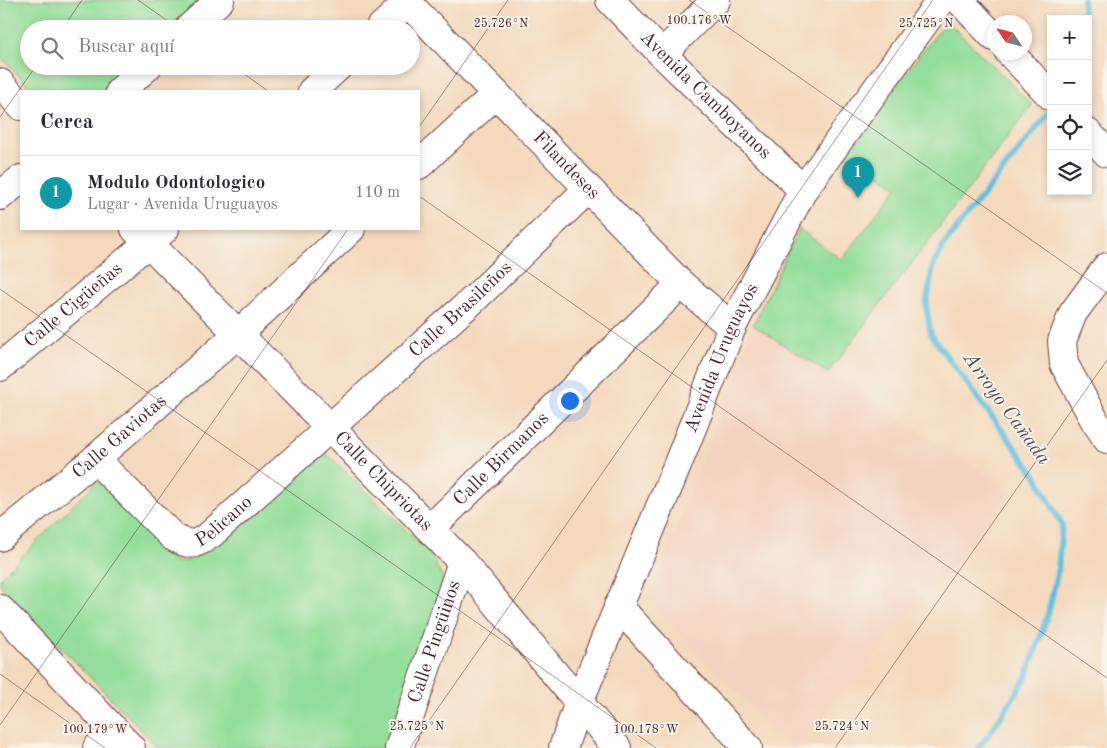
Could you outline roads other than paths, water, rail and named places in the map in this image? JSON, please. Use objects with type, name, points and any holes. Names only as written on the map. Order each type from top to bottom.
[{"type":"street","points":[[198,20],[220,0]]},
{"type":"street","name":"Avenida Camboyanos","points":[[610,0],[662,54],[803,190]]},
{"type":"street","points":[[662,54],[716,0]]},
{"type":"street","name":"Avenida Uruguayos","points":[[563,748],[579,702],[677,466],[732,327],[803,190],[941,0]]},
{"type":"street","points":[[959,0],[987,30]]},
{"type":"street","points":[[388,20],[406,1]]},
{"type":"street","name":"Filandeses","points":[[406,1],[681,284],[732,327]]},
{"type":"street","points":[[1017,60],[1047,92]]},
{"type":"street","points":[[121,90],[138,75]]},
{"type":"street","points":[[313,90],[329,75]]},
{"type":"street","points":[[0,83],[20,105]]},
{"type":"street","points":[[420,164],[496,94]]},
{"type":"street","points":[[1092,137],[1107,153]]},
{"type":"street","points":[[0,196],[20,179]]},
{"type":"street","name":"Calle Brasileños","points":[[329,427],[474,299],[588,189]]},
{"type":"street","name":"Calle Gaviotas","points":[[0,538],[95,459],[238,334],[350,230]]},
{"type":"street","name":"Calle Chipriotas","points":[[150,234],[238,334],[462,562],[616,748]]},
{"type":"street","name":"Calle Cigüeñas","points":[[0,367],[150,234]]},
{"type":"street","points":[[1103,423],[1064,364],[1062,342],[1073,313],[1107,267]]},
{"type":"street","name":"Calle Birmanos","points":[[430,529],[681,284]]},
{"type":"street","name":"Pelicano","points":[[95,459],[172,537],[185,544],[198,543],[210,535],[329,427]]},
{"type":"street","name":"Calle Pingüinos","points":[[399,748],[462,562]]},
{"type":"street","points":[[618,606],[748,748]]},
{"type":"street","points":[[1,613],[115,742]]},
{"type":"waterway","name":"Arroyo Cañada","points":[[1083,0],[1083,15]]},
{"type":"waterway","name":"Arroyo Cañada","points":[[978,748],[1026,678],[1048,614],[1058,569],[1062,525],[1036,476],[931,335],[926,305],[933,266],[945,243],[1047,115]]},
{"type":"place","name":"Modulo Odontologico","points":[[858,198]]}]
